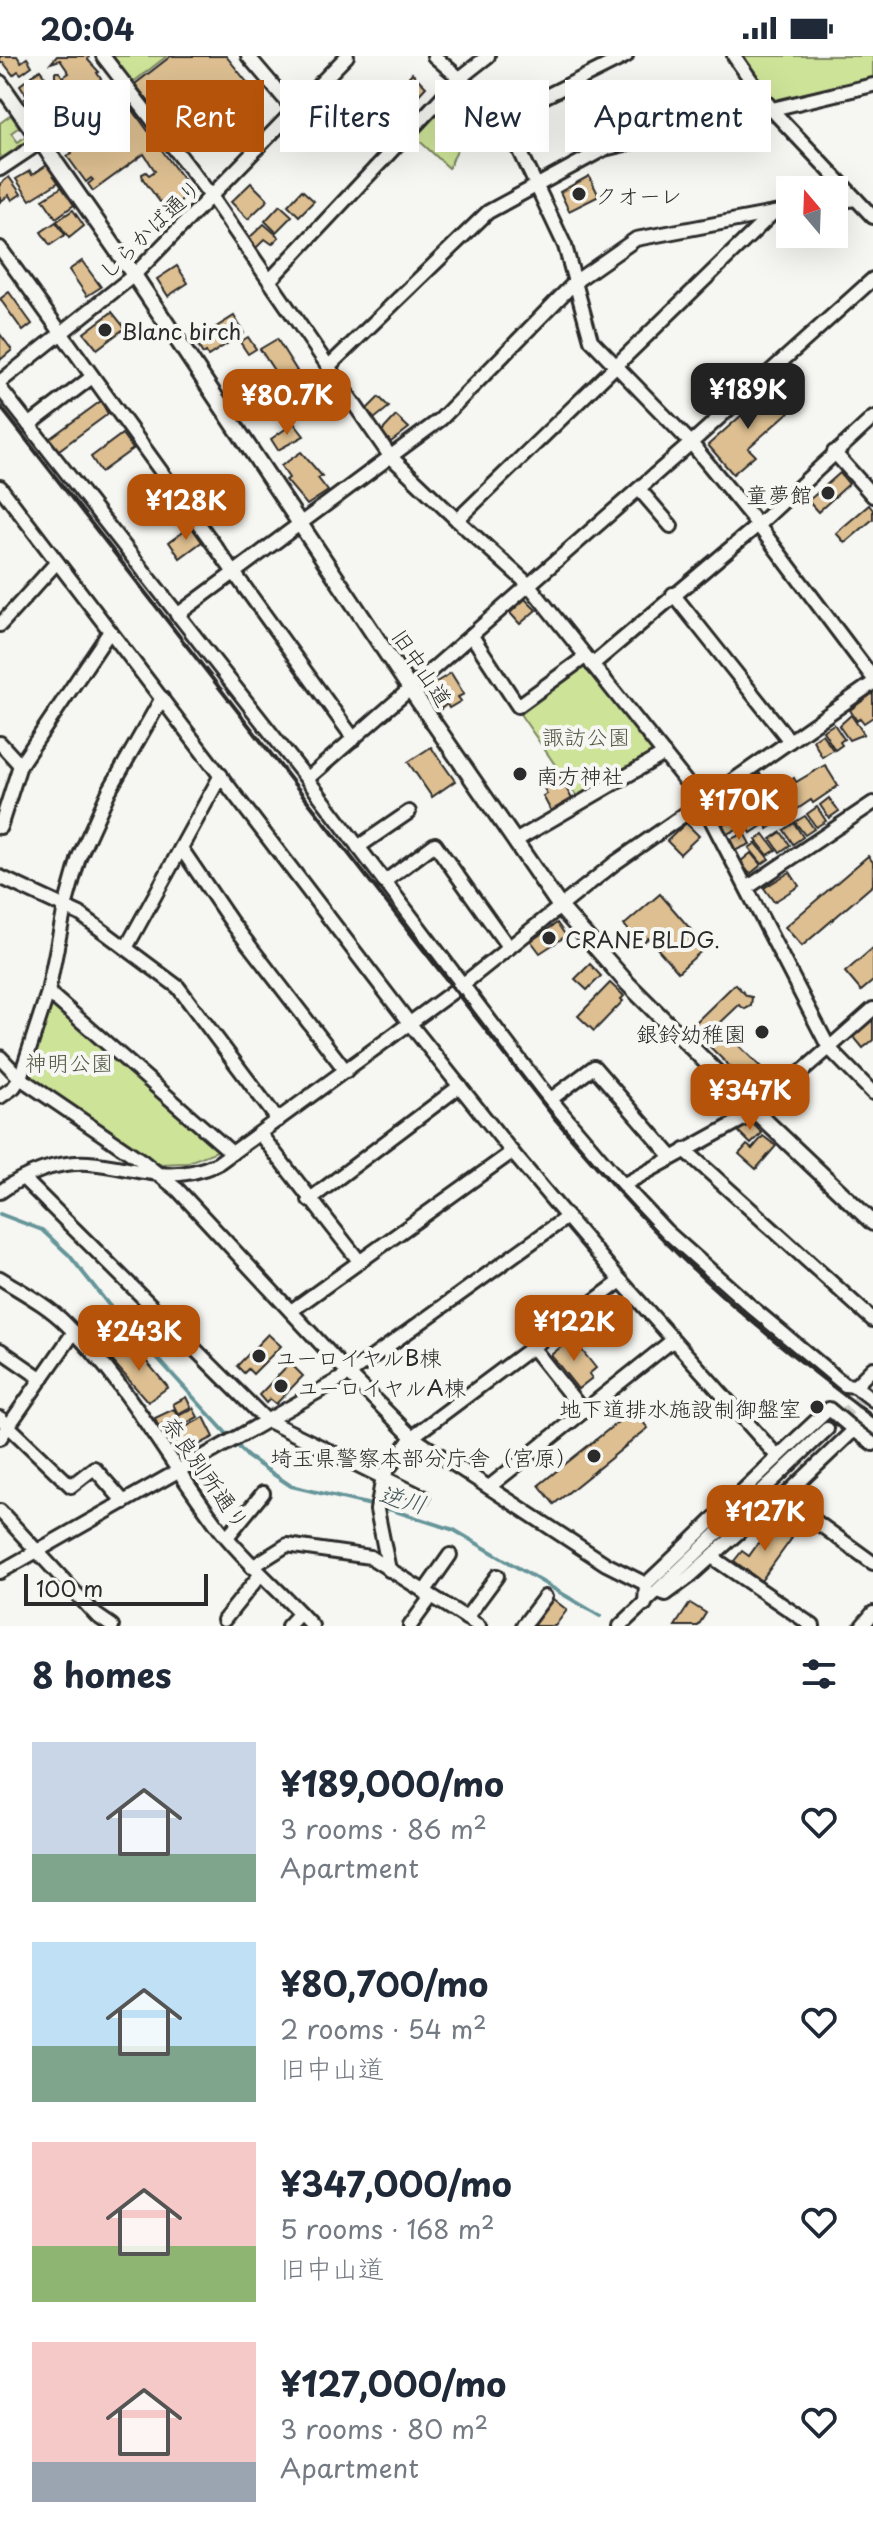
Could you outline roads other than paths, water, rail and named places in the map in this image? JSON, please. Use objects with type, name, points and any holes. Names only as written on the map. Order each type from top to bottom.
[{"type":"main road","name":"旧中山道","points":[[0,83],[24,116]]},
{"type":"main road","name":"旧中山道","points":[[50,152],[561,908],[628,984],[873,1223]]},
{"type":"street","points":[[103,56],[122,80]]},
{"type":"street","points":[[248,56],[280,94]]},
{"type":"street","name":"しらかば通り","points":[[323,80],[347,56]]},
{"type":"street","points":[[434,56],[462,80]]},
{"type":"street","points":[[270,280],[460,78],[488,56]]},
{"type":"street","points":[[549,94],[626,56]]},
{"type":"street","points":[[734,56],[772,110],[873,217]]},
{"type":"street","points":[[330,365],[488,212],[604,149],[873,85]]},
{"type":"street","points":[[130,90],[211,196],[390,456],[529,585],[702,802],[829,1048],[873,1093]]},
{"type":"street","name":"しらかば通り","points":[[0,382],[134,275],[280,125]]},
{"type":"street","points":[[0,169],[26,152]]},
{"type":"street","points":[[0,1192],[41,1170],[85,1163],[174,1176],[203,1170],[232,1153],[462,985],[615,863],[873,680],[758,525],[691,443],[591,340],[565,246],[521,152]]},
{"type":"street","points":[[848,200],[856,199]]},
{"type":"street","points":[[177,615],[441,419],[576,281],[636,239],[776,213]]},
{"type":"street","points":[[457,520],[772,214]]},
{"type":"street","points":[[0,248],[354,739]]},
{"type":"street","points":[[307,779],[639,489],[873,279]]},
{"type":"street","points":[[29,425],[92,377]]},
{"type":"street","points":[[0,388],[307,779],[551,1099],[623,1185],[666,1231],[755,1310],[845,1385],[855,1386],[873,1400]]},
{"type":"street","points":[[472,636],[518,706],[589,661],[673,594],[758,525],[873,418]]},
{"type":"street","points":[[834,452],[873,496]]},
{"type":"street","points":[[0,487],[410,1024],[512,1152],[621,1281],[777,1456]]},
{"type":"street","points":[[639,489],[671,526]]},
{"type":"street","points":[[1,622],[57,562]]},
{"type":"street","points":[[673,594],[790,741]]},
{"type":"street","points":[[0,827],[20,765],[110,631]]},
{"type":"street","points":[[0,1097],[20,1078],[48,992],[65,907],[79,857],[109,791],[162,698]]},
{"type":"street","points":[[0,743],[20,765]]},
{"type":"street","points":[[515,841],[664,754]]},
{"type":"street","points":[[126,948],[221,775]]},
{"type":"street","points":[[747,888],[871,809]]},
{"type":"street","points":[[358,847],[409,812]]},
{"type":"street","points":[[384,882],[435,844],[509,948]]},
{"type":"street","points":[[181,848],[232,923],[346,1071]]},
{"type":"street","points":[[0,877],[80,914],[178,987],[278,1120]]},
{"type":"street","points":[[48,992],[232,1153]]},
{"type":"street","points":[[623,1185],[756,1112],[873,1009]]},
{"type":"street","points":[[0,1057],[20,1078],[142,1161],[178,1190],[349,1374],[412,1437],[606,1564],[652,1588],[666,1594],[782,1497],[854,1430]]},
{"type":"street","points":[[551,1099],[594,1067],[672,1157]]},
{"type":"street","points":[[309,1200],[460,1086]]},
{"type":"street","points":[[260,1134],[360,1262]]},
{"type":"street","points":[[685,1150],[873,1320]]},
{"type":"street","points":[[291,1311],[512,1152]]},
{"type":"street","points":[[23,1178],[266,1420],[423,1497]]},
{"type":"street","points":[[0,1572],[349,1374],[567,1217]]},
{"type":"street","name":"奈良別所通り","points":[[0,1278],[54,1313],[74,1332],[137,1407],[177,1472],[227,1537],[256,1571],[312,1626]]},
{"type":"street","points":[[389,1570],[378,1504],[383,1476],[412,1437],[621,1281]]},
{"type":"street","points":[[0,1438],[5,1422],[42,1379],[74,1332]]},
{"type":"street","points":[[489,1487],[673,1340]]},
{"type":"street","points":[[532,1347],[583,1411]]},
{"type":"street","points":[[0,1350],[42,1379]]},
{"type":"street","points":[[855,1386],[873,1368]]},
{"type":"street","points":[[624,1625],[645,1604],[652,1588],[777,1456],[829,1409],[873,1444]]},
{"type":"street","points":[[5,1422],[71,1486],[94,1468],[124,1502]]},
{"type":"street","points":[[652,1588],[827,1429]]},
{"type":"street","points":[[227,1537],[263,1493]]},
{"type":"street","points":[[782,1497],[873,1563]]},
{"type":"street","points":[[0,1511],[103,1624]]},
{"type":"street","points":[[224,1620],[256,1571],[287,1545],[370,1557],[479,1626]]},
{"type":"street","points":[[410,1626],[450,1555]]},
{"type":"street","points":[[712,1557],[813,1626]]},
{"type":"street","points":[[466,1618],[497,1576]]},
{"type":"street","points":[[523,1626],[545,1597]]},
{"type":"street","points":[[288,1626],[300,1613]]},
{"type":"street","points":[[862,1626],[873,1613]]},
{"type":"waterway","name":"逆川","points":[[0,1214],[42,1230],[69,1255],[108,1304],[248,1457],[291,1486],[392,1510],[454,1530],[600,1616]]},
{"type":"tunnel","points":[[827,1429],[873,1388]]},
{"type":"railway","points":[[0,406],[556,1120],[632,1206],[703,1278],[774,1340],[873,1417]]},
{"type":"place","name":"クオーレ","points":[[579,194]]},
{"type":"place","name":"Blanc birch","points":[[105,330]]},
{"type":"place","name":"童夢館","points":[[828,493]]},
{"type":"place","name":"南方神社","points":[[520,774]]},
{"type":"place","name":"CRANE BLDG.","points":[[549,938]]},
{"type":"place","name":"銀鈴幼稚園","points":[[762,1032]]},
{"type":"place","name":"ユーロイヤルB棟","points":[[259,1356]]},
{"type":"place","name":"ユーロイヤルA棟","points":[[281,1386]]},
{"type":"place","name":"地下道排水施設制御盤室","points":[[817,1407]]},
{"type":"place","name":"埼玉県警察本部分庁舎（宮原）","points":[[594,1456]]},
{"type":"park label","name":"諏訪公園","points":[[586,735]]},
{"type":"park label","name":"神明公園","points":[[69,1061]]}]
